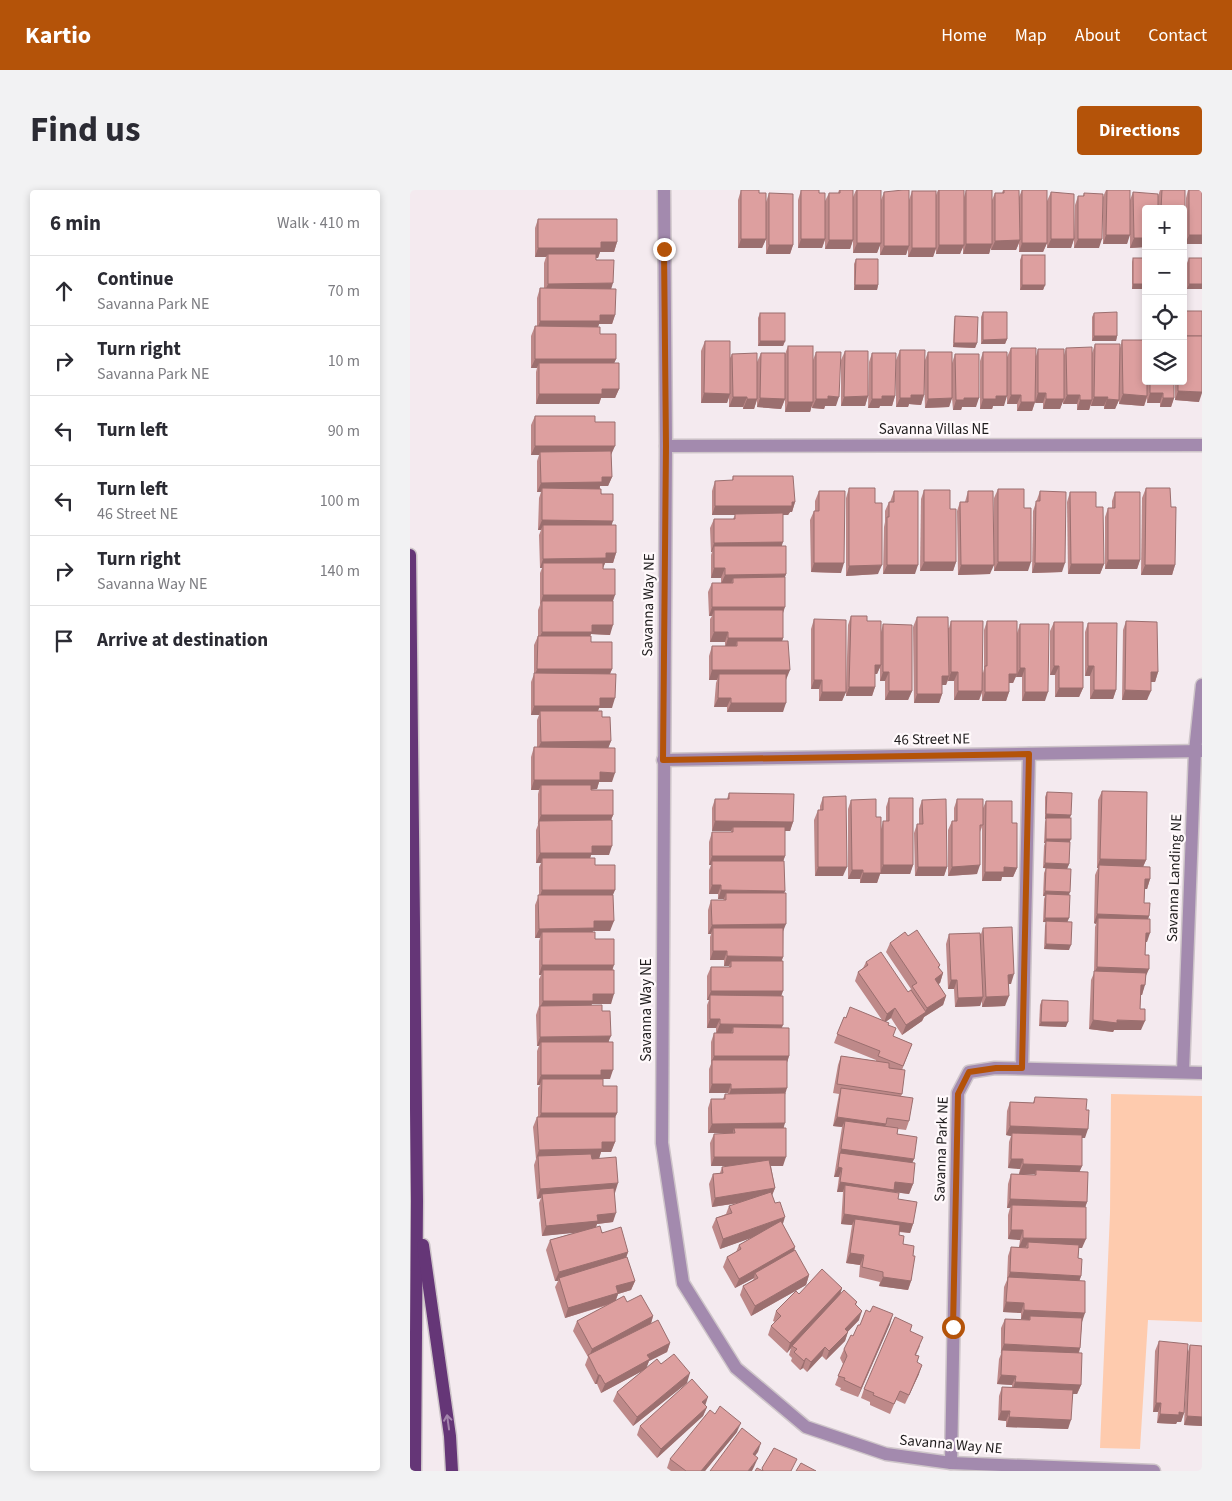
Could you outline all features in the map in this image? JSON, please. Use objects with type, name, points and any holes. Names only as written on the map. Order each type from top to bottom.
[{"type":"main road","points":[[410,555],[417,1201],[415,1471]]},
{"type":"main road","points":[[417,1201],[450,1436],[452,1471]]},
{"type":"street","name":"Savanna Way NE","points":[[664,190],[666,446],[662,1143],[683,1283],[736,1368],[806,1427],[886,1454],[951,1463],[1154,1471]]},
{"type":"street","name":"Savanna Villas NE","points":[[666,446],[1202,444]]},
{"type":"street","name":"Savanna Landing NE","points":[[1183,1072],[1202,684]]},
{"type":"street","name":"46 Street NE","points":[[663,760],[1199,751]]},
{"type":"street","points":[[1022,1068],[1029,754]]},
{"type":"street","name":"Savanna Park NE","points":[[951,1463],[958,1094],[969,1072],[996,1068],[1022,1068],[1202,1073]]},
{"type":"shaded area","points":[[1111,1094],[1202,1096],[1202,1322],[1148,1320],[1140,1449],[1100,1448],[1110,1213]]},
{"type":"building","points":[[741,190],[759,190],[759,193],[766,193],[766,239],[741,239]]},
{"type":"building","points":[[801,190],[819,190],[819,193],[825,193],[825,239],[801,239]]},
{"type":"building","points":[[840,190],[853,190],[853,240],[829,240],[829,193],[840,193]]},
{"type":"building","points":[[857,190],[881,190],[881,243],[857,243]]},
{"type":"building","points":[[909,190],[909,246],[884,246],[884,192]]},
{"type":"building","points":[[939,190],[964,190],[964,245],[939,245]]},
{"type":"building","points":[[966,190],[992,190],[992,244],[966,244]]},
{"type":"building","points":[[1004,190],[1019,190],[1020,240],[995,241],[995,193],[1004,193]]},
{"type":"building","points":[[1022,190],[1047,190],[1047,243],[1022,243]]},
{"type":"building","points":[[1107,190],[1130,190],[1130,235],[1106,235]]},
{"type":"building","points":[[1162,190],[1185,190],[1185,205],[1161,205]]},
{"type":"building","points":[[1189,190],[1202,190],[1202,235],[1189,235]]},
{"type":"building","points":[[912,191],[936,191],[936,248],[912,248]]},
{"type":"building","points":[[1051,192],[1074,194],[1074,239],[1051,239]]},
{"type":"building","points":[[1133,192],[1158,194],[1158,205],[1142,205],[1142,238],[1134,238]]},
{"type":"building","points":[[769,193],[793,194],[793,245],[769,245]]},
{"type":"building","points":[[1084,193],[1103,194],[1102,239],[1078,239],[1078,196],[1084,196]]},
{"type":"building","points":[[538,219],[617,219],[617,242],[601,242],[601,248],[538,248]]},
{"type":"building","points":[[548,254],[596,254],[596,260],[614,260],[613,283],[548,284]]},
{"type":"building","points":[[1022,255],[1045,255],[1045,285],[1022,285]]},
{"type":"building","points":[[1133,258],[1142,258],[1142,284],[1133,284]]},
{"type":"building","points":[[1189,258],[1202,258],[1202,284],[1189,284]]},
{"type":"building","points":[[856,259],[878,259],[878,285],[855,285]]},
{"type":"building","points":[[540,288],[616,289],[615,315],[600,315],[600,321],[540,321]]},
{"type":"building","points":[[1187,311],[1202,311],[1202,336],[1187,336]]},
{"type":"building","points":[[983,312],[1007,312],[1007,339],[983,340]]},
{"type":"building","points":[[1117,312],[1117,336],[1094,336],[1094,313]]},
{"type":"building","points":[[760,313],[785,313],[785,341],[760,341]]},
{"type":"building","points":[[955,316],[978,317],[977,343],[954,343]]},
{"type":"building","points":[[535,326],[600,327],[600,334],[616,334],[616,359],[535,359]]},
{"type":"building","points":[[1187,336],[1202,336],[1202,392],[1178,391],[1178,385],[1187,385]]},
{"type":"building","points":[[1122,340],[1142,340],[1142,385],[1147,385],[1147,396],[1123,394]]},
{"type":"building","points":[[705,341],[730,341],[730,394],[704,393]]},
{"type":"building","points":[[1095,344],[1120,344],[1119,400],[1107,399],[1108,397],[1094,397]]},
{"type":"building","points":[[788,346],[813,346],[813,402],[788,402]]},
{"type":"building","points":[[1092,347],[1092,400],[1080,400],[1080,395],[1067,395],[1066,348]]},
{"type":"building","points":[[1011,348],[1036,348],[1035,402],[1021,402],[1021,395],[1011,395]]},
{"type":"building","points":[[1038,349],[1064,349],[1064,399],[1046,399],[1046,393],[1038,393]]},
{"type":"building","points":[[900,350],[925,350],[924,395],[911,395],[911,398],[900,398]]},
{"type":"building","points":[[845,351],[868,351],[868,396],[844,397]]},
{"type":"building","points":[[816,352],[841,352],[839,397],[828,396],[828,399],[816,399]]},
{"type":"building","points":[[928,352],[952,352],[952,398],[928,399]]},
{"type":"building","points":[[983,352],[1007,352],[1007,396],[996,396],[996,399],[983,399]]},
{"type":"building","points":[[757,353],[757,399],[733,397],[732,354]]},
{"type":"building","points":[[761,353],[785,353],[785,399],[760,398]]},
{"type":"building","points":[[872,353],[896,353],[895,396],[882,396],[882,399],[872,399]]},
{"type":"building","points":[[955,354],[979,354],[979,398],[956,400]]},
{"type":"building","points":[[539,363],[619,363],[619,389],[602,389],[602,394],[539,394]]},
{"type":"building","points":[[1150,385],[1174,385],[1174,398],[1163,398],[1163,393],[1150,393]]},
{"type":"building","points":[[535,416],[595,416],[595,422],[615,422],[615,446],[535,446]]},
{"type":"building","points":[[611,451],[612,477],[602,477],[602,482],[541,483],[540,452]]},
{"type":"building","points":[[733,476],[793,476],[795,502],[792,502],[792,506],[715,506],[715,481],[733,480]]},
{"type":"building","points":[[542,488],[601,489],[601,494],[613,494],[613,521],[542,520]]},
{"type":"building","points":[[849,488],[875,488],[875,503],[882,503],[882,565],[849,566]]},
{"type":"building","points":[[1146,488],[1170,488],[1171,507],[1176,507],[1175,565],[1145,565]]},
{"type":"building","points":[[998,489],[1024,489],[1024,508],[1031,508],[1031,562],[998,562]]},
{"type":"building","points":[[924,490],[950,490],[950,509],[956,509],[956,562],[924,562]]},
{"type":"building","points":[[819,491],[845,491],[844,563],[814,563],[814,511],[819,511]]},
{"type":"building","points":[[894,491],[918,491],[918,565],[887,565],[887,517],[889,517],[889,502],[894,502]]},
{"type":"building","points":[[968,491],[993,491],[994,565],[961,565],[960,502],[968,502]]},
{"type":"building","points":[[1040,491],[1066,492],[1065,563],[1035,563],[1036,501],[1040,501]]},
{"type":"building","points":[[1070,492],[1096,492],[1096,507],[1103,507],[1104,564],[1071,564]]},
{"type":"building","points":[[1115,492],[1140,492],[1140,560],[1108,560],[1108,508],[1115,508]]},
{"type":"building","points":[[783,513],[783,542],[714,543],[714,519],[735,519],[735,514]]},
{"type":"building","points":[[543,525],[616,525],[616,553],[606,553],[606,558],[543,559]]},
{"type":"building","points":[[714,546],[786,546],[786,574],[725,575],[725,568],[714,568]]},
{"type":"building","points":[[543,563],[603,563],[603,569],[615,569],[615,595],[543,595]]},
{"type":"building","points":[[785,577],[785,607],[712,607],[712,583],[733,583],[733,578]]},
{"type":"building","points":[[542,601],[613,601],[613,625],[592,625],[592,632],[542,632]]},
{"type":"building","points":[[714,610],[783,610],[783,638],[728,638],[728,632],[714,632]]},
{"type":"building","points":[[851,616],[867,616],[867,621],[881,621],[881,665],[875,665],[875,687],[849,687]]},
{"type":"building","points":[[917,617],[948,617],[949,676],[942,676],[942,694],[917,694]]},
{"type":"building","points":[[814,619],[846,620],[846,692],[822,692],[822,680],[814,680]]},
{"type":"building","points":[[951,621],[983,621],[982,691],[958,691],[958,672],[951,672]]},
{"type":"building","points":[[987,621],[1017,621],[1017,674],[1009,674],[1009,692],[985,692]]},
{"type":"building","points":[[1126,621],[1157,622],[1158,672],[1151,672],[1151,691],[1125,690]]},
{"type":"building","points":[[1054,622],[1083,622],[1083,688],[1059,688],[1059,666],[1054,666]]},
{"type":"building","points":[[1088,623],[1117,623],[1116,690],[1094,690],[1094,666],[1088,666]]},
{"type":"building","points":[[883,624],[912,625],[912,691],[889,691],[889,672],[883,672]]},
{"type":"building","points":[[1020,624],[1049,624],[1048,692],[1025,692],[1025,668],[1020,668]]},
{"type":"building","points":[[538,636],[591,636],[591,642],[612,642],[612,669],[537,669]]},
{"type":"building","points":[[737,641],[788,641],[790,670],[712,670],[712,646],[737,646]]},
{"type":"building","points":[[534,673],[616,674],[615,698],[600,698],[600,706],[534,706]]},
{"type":"building","points":[[719,674],[786,674],[786,703],[731,703],[731,698],[718,698]]},
{"type":"building","points":[[540,711],[602,711],[602,717],[610,717],[611,741],[541,742]]},
{"type":"building","points":[[534,747],[615,748],[615,773],[600,772],[600,780],[534,780]]},
{"type":"building","points":[[541,785],[591,785],[591,790],[613,790],[613,815],[541,815]]},
{"type":"building","points":[[1102,791],[1147,792],[1146,860],[1100,859]]},
{"type":"building","points":[[1047,792],[1072,793],[1071,815],[1046,814]]},
{"type":"building","points":[[729,793],[794,794],[793,822],[715,821],[715,799],[729,799]]},
{"type":"building","points":[[846,796],[847,867],[818,867],[818,810],[823,810],[823,797]]},
{"type":"building","points":[[889,798],[913,798],[913,865],[883,865],[883,821],[889,821]]},
{"type":"building","points":[[876,799],[876,817],[881,817],[881,873],[863,873],[863,870],[852,870],[851,800]]},
{"type":"building","points":[[946,799],[947,867],[918,867],[917,824],[923,824],[922,800]]},
{"type":"building","points":[[957,799],[983,799],[983,825],[980,825],[980,865],[952,867],[952,821],[957,821]]},
{"type":"building","points":[[986,801],[1012,801],[1012,823],[1017,823],[1017,868],[1004,867],[1004,872],[985,872]]},
{"type":"building","points":[[1046,818],[1071,818],[1071,839],[1046,839]]},
{"type":"building","points":[[612,820],[612,846],[592,846],[592,853],[540,853],[539,821]]},
{"type":"building","points":[[733,827],[785,827],[785,856],[712,856],[712,832],[733,832]]},
{"type":"building","points":[[1046,841],[1070,842],[1069,864],[1045,863]]},
{"type":"building","points":[[542,858],[595,858],[595,865],[615,865],[615,890],[542,890]]},
{"type":"building","points":[[712,861],[784,861],[785,891],[721,890],[721,885],[712,885]]},
{"type":"building","points":[[1099,865],[1150,867],[1150,879],[1145,879],[1144,903],[1150,903],[1149,916],[1097,914]]},
{"type":"building","points":[[1046,868],[1071,869],[1070,892],[1045,891]]},
{"type":"building","points":[[726,893],[786,893],[786,924],[712,925],[711,900],[726,900]]},
{"type":"building","points":[[1046,894],[1070,895],[1069,918],[1045,918]]},
{"type":"building","points":[[538,895],[613,895],[614,921],[594,921],[594,928],[539,929]]},
{"type":"building","points":[[1098,918],[1150,919],[1150,933],[1146,933],[1145,955],[1149,955],[1149,969],[1097,967]]},
{"type":"building","points":[[1046,921],[1072,922],[1071,945],[1046,944]]},
{"type":"building","points":[[1012,927],[1014,974],[1008,975],[1009,996],[986,997],[983,928]]},
{"type":"building","points":[[713,928],[783,928],[783,957],[727,956],[727,951],[713,951]]},
{"type":"building","points":[[917,930],[940,965],[938,967],[943,973],[935,979],[946,996],[927,1008],[912,986],[917,983],[890,943],[905,932],[908,936]]},
{"type":"building","points":[[542,932],[595,932],[595,939],[614,939],[614,965],[542,965]]},
{"type":"building","points":[[980,933],[983,997],[958,998],[957,980],[951,980],[949,934]]},
{"type":"building","points":[[881,952],[908,992],[911,990],[926,1012],[906,1025],[895,1008],[887,1014],[858,972],[868,965],[866,962]]},
{"type":"building","points":[[731,961],[783,961],[783,991],[711,991],[711,967],[731,967]]},
{"type":"building","points":[[543,970],[614,970],[614,994],[593,994],[593,1001],[543,1001]]},
{"type":"building","points":[[1094,971],[1146,973],[1145,985],[1141,985],[1140,1009],[1145,1009],[1145,1021],[1117,1020],[1117,1023],[1093,1020]]},
{"type":"building","points":[[710,995],[783,996],[783,1025],[720,1024],[720,1019],[710,1019]]},
{"type":"building","points":[[1042,1000],[1068,1001],[1068,1022],[1041,1022]]},
{"type":"building","points":[[602,1005],[602,1011],[610,1011],[611,1036],[540,1037],[540,1006]]},
{"type":"building","points":[[850,1007],[889,1023],[888,1025],[896,1028],[893,1036],[912,1044],[903,1066],[878,1056],[880,1051],[837,1034]]},
{"type":"building","points":[[733,1027],[789,1028],[789,1056],[714,1056],[714,1033],[733,1033]]},
{"type":"building","points":[[541,1042],[613,1042],[613,1070],[601,1070],[601,1075],[541,1075]]},
{"type":"building","points":[[841,1056],[889,1063],[889,1068],[905,1070],[902,1094],[837,1084]]},
{"type":"building","points":[[712,1060],[787,1060],[787,1088],[731,1089],[731,1084],[712,1084]]},
{"type":"building","points":[[542,1079],[603,1079],[603,1086],[617,1086],[617,1113],[541,1113]]},
{"type":"building","points":[[841,1088],[913,1098],[909,1121],[887,1118],[886,1124],[837,1117]]},
{"type":"building","points":[[785,1093],[785,1123],[712,1124],[711,1099],[725,1099],[725,1094]]},
{"type":"building","points":[[1035,1097],[1087,1099],[1086,1110],[1089,1110],[1088,1129],[1010,1126],[1010,1102],[1034,1103]]},
{"type":"building","points":[[537,1117],[615,1117],[615,1142],[602,1142],[602,1149],[539,1150]]},
{"type":"building","points":[[845,1121],[898,1128],[897,1134],[917,1137],[914,1159],[841,1149]]},
{"type":"building","points":[[734,1128],[786,1128],[786,1157],[714,1157],[714,1134],[735,1133]]},
{"type":"building","points":[[1012,1133],[1082,1135],[1082,1166],[1023,1164],[1023,1159],[1011,1159]]},
{"type":"building","points":[[840,1153],[915,1163],[913,1184],[895,1182],[894,1190],[840,1182],[842,1168],[838,1167]]},
{"type":"building","points":[[591,1154],[592,1159],[616,1157],[618,1183],[540,1189],[538,1156]]},
{"type":"building","points":[[769,1160],[775,1188],[715,1198],[713,1174],[723,1173],[722,1167]]},
{"type":"building","points":[[1036,1170],[1088,1172],[1087,1202],[1010,1199],[1011,1174],[1036,1175]]},
{"type":"building","points":[[845,1185],[899,1193],[898,1199],[917,1202],[913,1224],[844,1214]]},
{"type":"building","points":[[614,1188],[616,1213],[597,1215],[598,1221],[546,1226],[542,1194]]},
{"type":"building","points":[[771,1192],[775,1203],[780,1202],[785,1217],[723,1239],[716,1218],[732,1213],[729,1206]]},
{"type":"building","points":[[1012,1205],[1086,1207],[1086,1239],[1023,1238],[1023,1230],[1011,1230]]},
{"type":"building","points":[[855,1219],[900,1225],[899,1235],[904,1236],[903,1244],[914,1246],[913,1256],[915,1256],[911,1281],[883,1277],[883,1272],[862,1267],[864,1255],[850,1253]]},
{"type":"building","points":[[781,1221],[795,1247],[739,1279],[727,1257],[741,1249],[739,1245]]},
{"type":"building","points":[[600,1226],[602,1233],[621,1227],[628,1252],[559,1272],[550,1240]]},
{"type":"building","points":[[1028,1242],[1079,1245],[1078,1258],[1082,1259],[1081,1276],[1010,1272],[1011,1247],[1028,1248]]},
{"type":"building","points":[[795,1250],[809,1275],[755,1306],[743,1286],[758,1278],[755,1273]]},
{"type":"building","points":[[627,1257],[635,1281],[616,1286],[618,1293],[568,1308],[559,1278]]},
{"type":"building","points":[[822,1269],[842,1288],[790,1343],[771,1326],[781,1316],[776,1311],[796,1291],[799,1294]]},
{"type":"building","points":[[1008,1277],[1085,1281],[1085,1313],[1024,1310],[1024,1303],[1006,1302]]},
{"type":"building","points":[[844,1290],[857,1302],[855,1304],[862,1311],[845,1329],[848,1332],[829,1351],[825,1347],[811,1362],[806,1358],[804,1361],[794,1352],[797,1349],[792,1346]]},
{"type":"building","points":[[641,1295],[653,1316],[592,1349],[577,1321],[624,1296],[627,1302]]},
{"type":"building","points":[[873,1306],[893,1314],[861,1388],[838,1376],[847,1356],[844,1349],[851,1335],[853,1336],[858,1325],[860,1325],[866,1310],[870,1312]]},
{"type":"building","points":[[1030,1316],[1082,1318],[1080,1348],[1004,1344],[1005,1319],[1030,1320]]},
{"type":"building","points":[[895,1317],[912,1325],[910,1331],[923,1337],[915,1355],[919,1356],[917,1362],[922,1365],[909,1395],[900,1391],[894,1404],[864,1389]]},
{"type":"building","points":[[658,1320],[670,1343],[647,1355],[650,1359],[605,1384],[588,1355]]},
{"type":"building","points":[[1159,1341],[1188,1344],[1184,1413],[1179,1412],[1179,1415],[1160,1414],[1161,1403],[1156,1403]]},
{"type":"building","points":[[1190,1345],[1202,1346],[1202,1417],[1187,1416]]},
{"type":"building","points":[[1002,1350],[1082,1353],[1081,1385],[1015,1382],[1016,1376],[1001,1375]]},
{"type":"building","points":[[674,1354],[690,1373],[637,1417],[617,1392],[657,1359],[661,1364]]},
{"type":"building","points":[[692,1379],[708,1397],[702,1402],[707,1407],[661,1449],[640,1426]]},
{"type":"building","points":[[1002,1387],[1073,1390],[1071,1420],[1009,1417],[1010,1411],[1001,1411]]},
{"type":"building","points":[[720,1406],[741,1423],[701,1471],[686,1471],[670,1459],[710,1410],[715,1414]]},
{"type":"building","points":[[742,1428],[761,1443],[753,1454],[758,1458],[748,1471],[710,1471]]},
{"type":"building","points":[[774,1448],[797,1459],[791,1471],[763,1471],[762,1468]]},
{"type":"building","points":[[801,1463],[816,1471],[796,1471]]},
{"type":"route","points":[[664,249],[666,446],[663,760],[1029,754],[1022,1068],[996,1068],[969,1072],[958,1094],[953,1327]]}]
